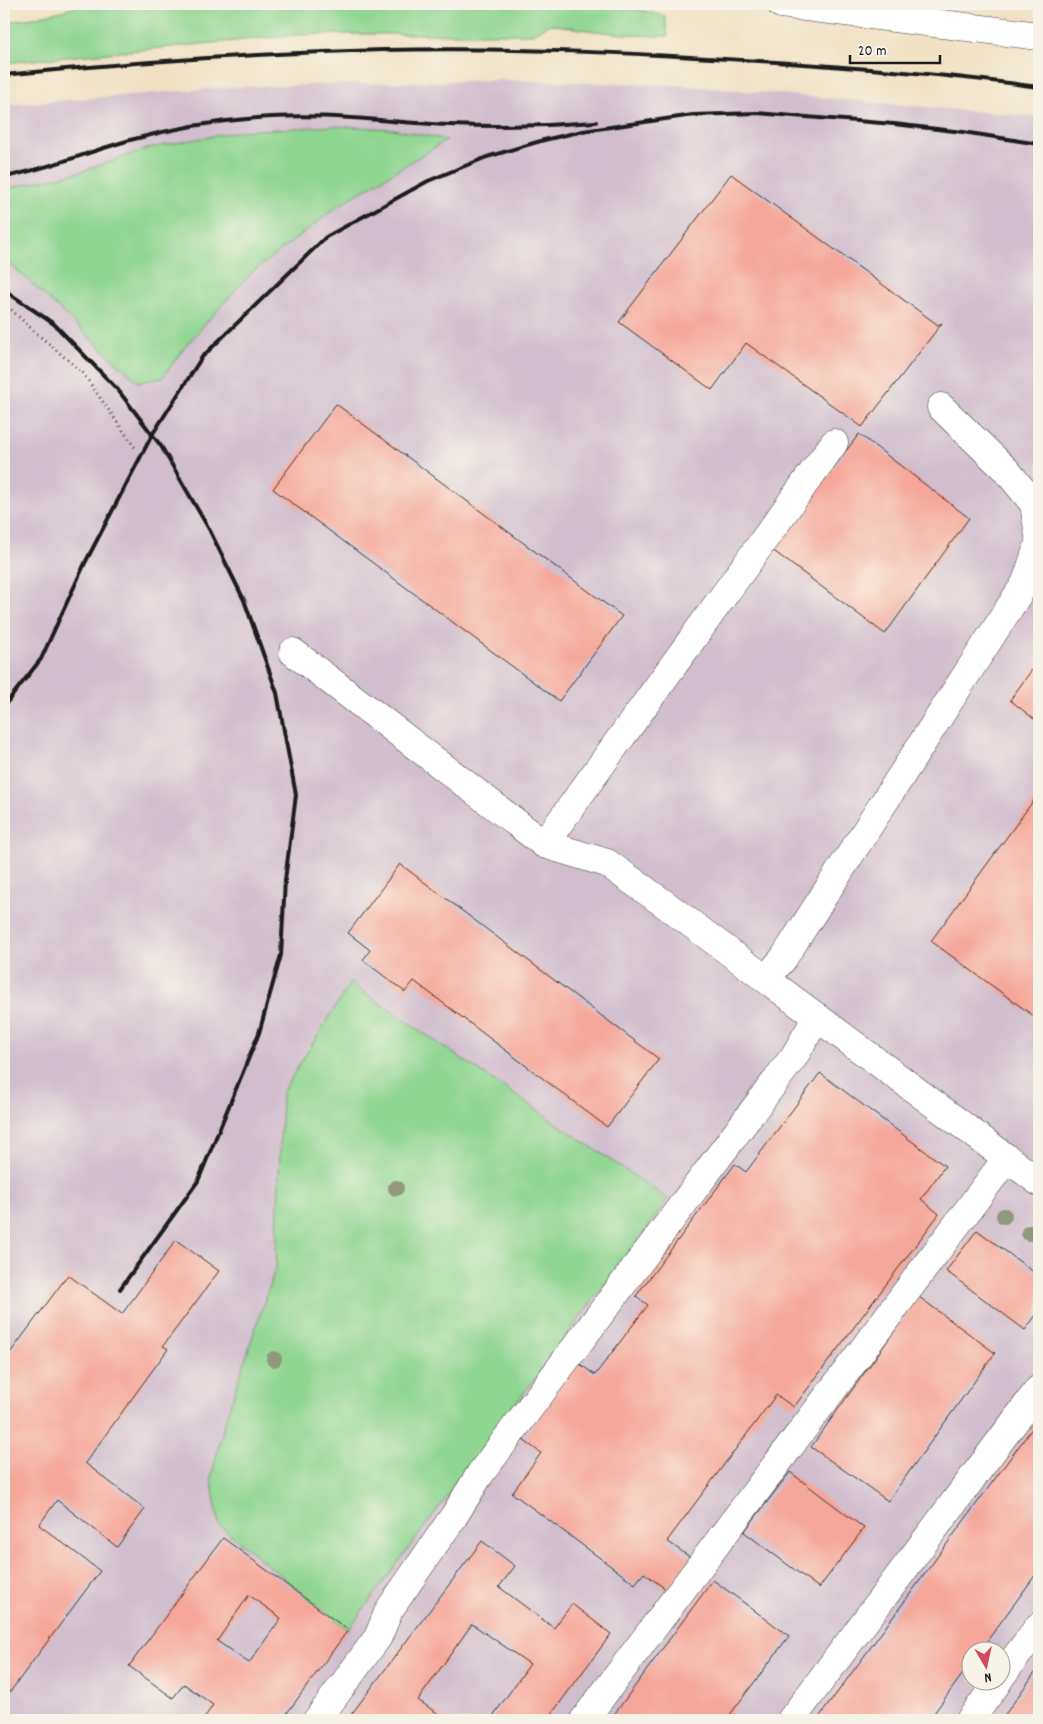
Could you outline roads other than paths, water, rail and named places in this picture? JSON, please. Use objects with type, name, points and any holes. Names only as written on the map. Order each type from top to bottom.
[{"type":"lane","points":[[781,4],[1039,36]]},
{"type":"lane","points":[[941,407],[1037,502],[1039,536]]},
{"type":"lane","points":[[544,844],[834,442]]},
{"type":"lane","points":[[766,979],[783,960],[1026,582],[1039,543]]},
{"type":"lane","points":[[293,652],[544,844],[607,863],[1039,1182]]},
{"type":"lane","points":[[317,1720],[378,1637],[388,1610],[454,1516],[480,1474],[795,1055],[817,1017]]},
{"type":"lane","points":[[584,1720],[1007,1158]]},
{"type":"lane","points":[[791,1720],[1039,1388]]},
{"type":"lane","points":[[1010,1665],[1039,1626]]},
{"type":"lane","points":[[970,1720],[991,1692]]},
{"type":"railway","points":[[4,75],[146,62],[241,56],[336,51],[478,49],[618,53],[794,63],[864,68],[1039,87]]},
{"type":"railway","points":[[4,706],[41,659],[85,563],[152,435],[202,357],[326,237],[428,181],[487,157],[544,140],[583,131],[693,115],[756,113],[894,124],[963,132],[1039,144]]},
{"type":"railway","points":[[4,177],[36,170],[146,136],[193,126],[241,119],[305,116],[486,126],[596,122]]},
{"type":"railway","points":[[4,290],[54,324],[118,390],[161,446],[209,529],[244,600],[277,693],[296,795],[285,880],[281,955],[259,1033],[198,1181],[120,1289]]}]
